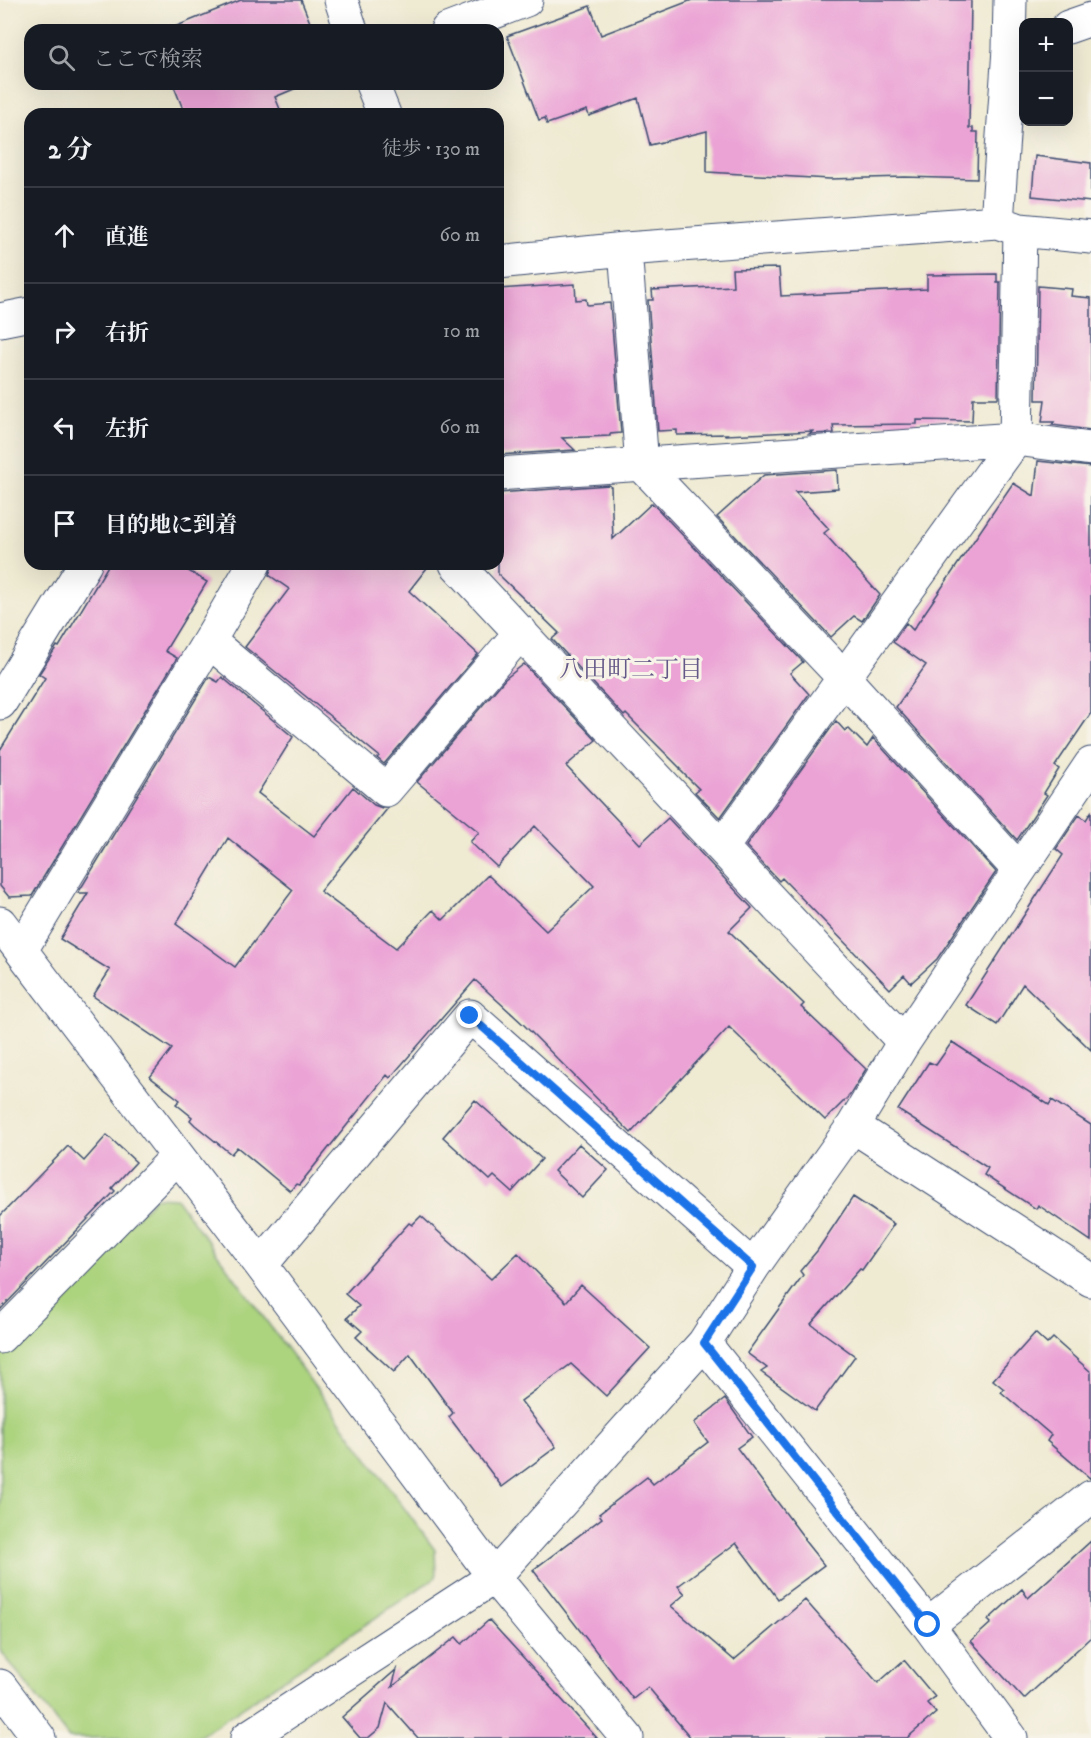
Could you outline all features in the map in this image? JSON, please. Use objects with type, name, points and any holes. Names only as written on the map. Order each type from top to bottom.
[{"type":"street","points":[[341,0],[349,24]]},
{"type":"street","points":[[463,24],[526,0]]},
{"type":"street","points":[[722,847],[1016,439],[1009,226],[1016,46],[1010,0]]},
{"type":"street","points":[[1073,25],[1091,19]]},
{"type":"street","points":[[374,90],[382,108]]},
{"type":"street","points":[[504,261],[625,249],[1009,226],[1091,237]]},
{"type":"street","points":[[625,249],[642,465],[843,677],[1019,870]]},
{"type":"street","points":[[0,320],[24,315]]},
{"type":"street","points":[[504,474],[1016,439],[1091,449]]},
{"type":"street","points":[[0,703],[81,570]]},
{"type":"street","points":[[21,950],[250,570]]},
{"type":"street","points":[[462,570],[904,1041]]},
{"type":"street","points":[[209,641],[386,790],[521,632]]},
{"type":"street","points":[[247,1738],[494,1577],[704,1343],[753,1267],[853,1126],[904,1041],[1091,764]]},
{"type":"street","points":[[0,923],[261,1265],[494,1577],[627,1738]]},
{"type":"street","points":[[261,1265],[470,1016],[753,1267]]},
{"type":"street","points":[[853,1126],[1091,1280]]},
{"type":"street","points":[[0,1337],[177,1157]]},
{"type":"street","points":[[704,1343],[928,1625],[1011,1738]]},
{"type":"street","points":[[928,1625],[1091,1497]]},
{"type":"street","points":[[0,1686],[39,1738]]},
{"type":"green space","points":[[156,1197],[176,1198],[435,1550],[436,1577],[197,1738],[69,1738],[0,1650],[0,1357]]},
{"type":"building","points":[[241,0],[301,0],[311,24],[182,24]]},
{"type":"building","points":[[692,0],[971,0],[969,128],[973,128],[973,132],[978,132],[977,179],[905,177],[830,179],[707,172],[707,131],[650,145],[638,98],[589,116],[587,110],[547,124],[545,118],[539,120],[507,36],[590,6],[601,35]]},
{"type":"building","points":[[175,90],[292,90],[275,97],[280,108],[183,108]]},
{"type":"building","points":[[1035,156],[1091,163],[1091,202],[1032,196]]},
{"type":"building","points":[[779,268],[781,296],[927,289],[927,275],[997,274],[997,282],[1000,282],[998,398],[973,398],[972,421],[917,420],[917,424],[833,425],[834,433],[809,434],[813,431],[677,435],[677,430],[658,431],[648,300],[653,300],[652,290],[733,286],[732,269]]},
{"type":"building","points":[[575,284],[576,300],[586,299],[587,305],[610,303],[621,433],[610,434],[610,436],[562,438],[575,450],[504,455],[504,289]]},
{"type":"building","points":[[1038,286],[1072,289],[1071,296],[1091,298],[1091,430],[1052,425],[1054,422],[1042,422],[1045,400],[1036,400]]},
{"type":"building","points":[[1038,461],[1091,467],[1091,713],[1055,766],[1059,769],[1044,793],[1047,795],[1017,840],[896,707],[926,665],[893,642],[906,623],[913,630],[1013,483],[1034,496]]},
{"type":"building","points":[[837,470],[838,489],[795,492],[829,529],[824,533],[880,595],[862,621],[854,616],[831,637],[717,517],[764,475]]},
{"type":"building","points":[[609,485],[611,487],[613,539],[652,503],[803,662],[790,673],[809,694],[720,818],[695,792],[699,789],[681,769],[626,714],[624,716],[552,639],[559,633],[498,574],[498,570],[504,570],[504,493]]},
{"type":"building","points":[[105,570],[187,570],[207,582],[165,651],[177,658],[32,896],[9,897],[0,886],[0,750],[45,678],[39,674],[57,646],[59,647]]},
{"type":"building","points":[[271,570],[425,570],[409,591],[478,654],[384,764],[377,758],[379,756],[245,647],[289,589],[269,575]]},
{"type":"building","points":[[524,664],[596,740],[566,766],[640,844],[668,818],[752,908],[729,931],[804,1004],[801,1007],[866,1069],[850,1095],[825,1120],[729,1027],[631,1133],[524,1025],[475,980],[390,1078],[387,1075],[299,1185],[296,1184],[290,1191],[237,1147],[231,1154],[195,1125],[190,1120],[192,1117],[176,1104],[180,1100],[150,1077],[172,1049],[93,996],[110,970],[60,939],[88,893],[78,893],[209,677],[218,682],[222,677],[293,737],[258,793],[314,836],[353,787],[374,805],[388,808],[320,891],[396,948],[433,910],[443,920],[488,875],[546,931],[594,886],[535,826],[497,867],[470,842],[479,832],[417,782],[505,679]],"holes":[[[228,838],[293,890],[235,967],[176,924]]]},
{"type":"building","points":[[836,721],[845,731],[848,728],[867,747],[873,738],[996,872],[937,959],[911,983],[904,975],[890,989],[782,878],[779,881],[746,846]]},
{"type":"building","points":[[1091,812],[1091,1050],[1023,984],[997,1025],[966,1005],[1063,855],[1056,849],[1079,815],[1086,820]]},
{"type":"building","points":[[952,1042],[1049,1105],[1052,1100],[1091,1125],[1091,1241],[1038,1205],[1036,1209],[984,1175],[988,1168],[898,1110],[929,1062],[936,1065]]},
{"type":"building","points":[[475,1100],[542,1159],[512,1192],[494,1176],[490,1180],[443,1137]]},
{"type":"building","points":[[107,1135],[136,1162],[112,1188],[115,1191],[0,1310],[0,1216],[68,1146],[84,1161]]},
{"type":"building","points":[[579,1144],[608,1170],[582,1198],[554,1171]]},
{"type":"building","points":[[853,1197],[894,1224],[862,1270],[860,1269],[811,1324],[855,1356],[815,1411],[761,1372],[767,1368],[747,1353],[803,1275],[800,1271],[817,1251]]},
{"type":"building","points":[[421,1216],[491,1279],[518,1253],[566,1302],[581,1285],[650,1348],[606,1396],[571,1364],[521,1401],[556,1447],[502,1487],[449,1417],[453,1413],[410,1354],[394,1372],[356,1337],[362,1331],[347,1318],[359,1306],[345,1294],[409,1223],[412,1225]]},
{"type":"building","points":[[1035,1333],[1047,1344],[1053,1338],[1091,1372],[1091,1479],[1047,1441],[1051,1435],[1001,1392],[1004,1389],[993,1380]]},
{"type":"building","points":[[725,1399],[752,1437],[737,1448],[824,1565],[778,1599],[736,1543],[678,1586],[685,1594],[671,1606],[734,1660],[805,1600],[878,1683],[904,1660],[935,1697],[927,1703],[936,1713],[907,1738],[691,1738],[648,1687],[633,1699],[533,1570],[602,1518],[599,1514],[647,1477],[653,1484],[708,1442],[694,1423]]},
{"type":"building","points":[[1091,1541],[1091,1637],[1024,1699],[971,1641],[991,1623],[988,1620],[1022,1589],[1028,1598]]},
{"type":"building","points":[[489,1620],[597,1738],[418,1738],[387,1703],[380,1728],[368,1738],[360,1738],[342,1717],[397,1669],[392,1687],[456,1637],[462,1644]]},
{"type":"district","name":"八田町二丁目","points":[[631,670]]},
{"type":"route","points":[[470,1016],[753,1267],[704,1343],[928,1625]]}]
